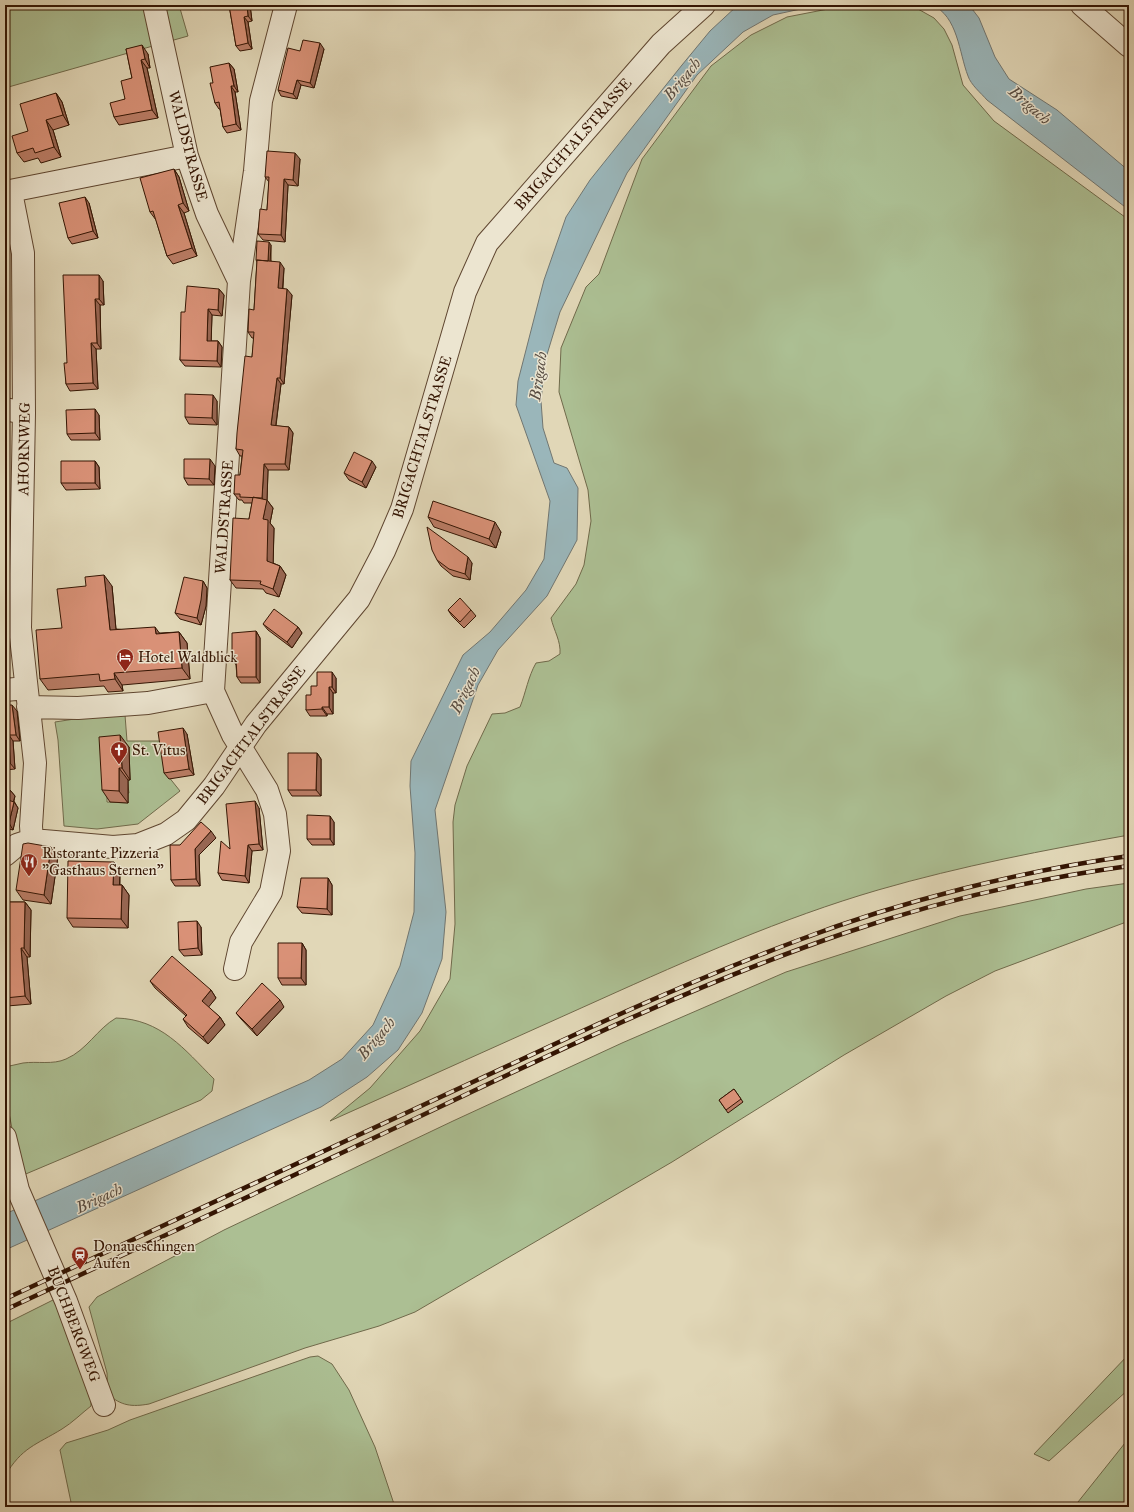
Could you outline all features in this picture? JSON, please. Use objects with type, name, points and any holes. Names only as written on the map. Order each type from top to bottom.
[{"type":"street","name":"WALDSTRASSE","points":[[154,5],[187,156],[207,214],[239,281]]},
{"type":"street","name":"WALDSTRASSE","points":[[235,969],[240,942],[271,892],[280,851],[276,814],[267,790],[233,735],[213,691],[239,281],[256,171],[261,101],[286,5]]},
{"type":"street","name":"BRIGACHTALSTRASSE","points":[[5,855],[17,845],[32,840],[113,847],[138,845],[166,834],[186,820],[214,786],[256,724],[359,599],[384,551],[402,509],[465,292],[487,243],[661,44],[704,5]]},
{"type":"street","points":[[1082,5],[1129,46]]},
{"type":"street","points":[[8,192],[187,156]]},
{"type":"street","name":"AHORNWEG","points":[[8,192],[23,253],[15,411],[13,628],[27,698],[35,763],[31,826],[32,840]]},
{"type":"street","points":[[5,690],[27,698],[78,708],[148,703],[213,691]]},
{"type":"street","name":"BUCHBERGWEG","points":[[5,1137],[18,1190],[66,1301],[104,1405]]},
{"type":"green space","points":[[5,5],[179,5],[188,36],[5,88]]},
{"type":"green space","points":[[828,9],[918,9],[934,18],[944,29],[952,45],[963,85],[994,121],[1129,220],[1129,835],[940,873],[878,890],[807,913],[667,969],[330,1121],[370,1088],[420,1031],[450,979],[455,924],[453,822],[455,805],[467,766],[492,714],[505,713],[520,707],[536,663],[549,661],[560,654],[558,640],[551,618],[576,584],[584,565],[591,521],[588,490],[559,392],[561,348],[586,287],[599,274],[642,159],[711,66],[751,35],[787,17]]},
{"type":"green space","points":[[125,715],[127,741],[161,741],[168,776],[180,791],[138,824],[97,829],[64,826],[58,740],[55,722],[94,716]],"holes":[[[128,747],[130,780],[127,780],[129,793],[126,793],[128,803],[107,802],[107,793]]]},
{"type":"green space","points":[[1129,883],[1129,921],[995,971],[946,996],[844,1055],[672,1162],[415,1312],[379,1326],[305,1348],[149,1404],[127,1405],[108,1394],[107,1373],[89,1307],[97,1297],[224,1230],[453,1121],[622,1043],[786,972],[960,916],[1086,889]]},
{"type":"green space","points":[[116,1018],[146,1024],[171,1038],[214,1079],[212,1091],[201,1100],[21,1176],[5,1092],[5,1067],[28,1062],[56,1062],[66,1059],[80,1050]]},
{"type":"green space","points":[[57,1298],[91,1391],[91,1406],[66,1427],[30,1448],[17,1459],[5,1476],[5,1324]]},
{"type":"green space","points":[[1129,1354],[1129,1389],[1049,1461],[1034,1454]]},
{"type":"green space","points":[[318,1356],[332,1364],[349,1390],[375,1447],[395,1507],[72,1507],[60,1450],[66,1443],[108,1430],[130,1420],[310,1357]]},
{"type":"green space","points":[[1129,1438],[1129,1507],[1074,1507]]},
{"type":"water","name":"Brigach","points":[[738,5],[819,5],[773,15],[743,32],[697,75],[627,173],[560,312],[545,361],[541,401],[543,428],[554,463],[567,468],[578,488],[577,540],[547,596],[498,650],[478,685],[435,810],[446,912],[442,959],[422,1013],[398,1050],[367,1077],[321,1107],[5,1250],[5,1214],[309,1080],[342,1059],[373,1025],[400,966],[414,912],[415,853],[410,786],[411,761],[463,655],[490,632],[526,590],[544,559],[550,501],[516,405],[518,381],[544,280],[566,217],[590,180],[682,65],[710,31]]},
{"type":"water","name":"Brigach","points":[[932,5],[969,5],[979,18],[995,57],[1009,79],[1057,110],[1129,171],[1129,210],[987,100],[969,79],[952,26],[941,10]]},
{"type":"building","points":[[229,5],[247,5],[248,16],[244,17],[248,43],[236,46]]},
{"type":"building","points":[[303,40],[320,43],[310,83],[297,80],[293,94],[278,90],[288,48],[300,51]]},
{"type":"building","points":[[142,45],[145,59],[141,60],[152,110],[114,117],[110,103],[125,99],[121,81],[132,78],[126,49]]},
{"type":"building","points":[[229,63],[234,86],[231,86],[236,124],[223,127],[219,102],[215,103],[210,83],[213,83],[210,67]]},
{"type":"building","points":[[56,93],[63,115],[46,120],[54,147],[35,153],[33,148],[17,153],[12,136],[28,131],[20,104]]},
{"type":"building","points":[[267,151],[295,153],[293,180],[284,179],[281,235],[258,234],[260,209],[267,210],[269,177],[265,177]]},
{"type":"building","points":[[174,169],[183,203],[178,205],[192,248],[167,256],[153,211],[150,212],[140,178]]},
{"type":"building","points":[[85,197],[93,231],[68,238],[59,203]]},
{"type":"building","points":[[257,241],[269,242],[268,261],[256,260]]},
{"type":"building","points":[[257,260],[280,262],[278,288],[287,289],[280,378],[277,378],[271,425],[289,427],[285,464],[264,464],[262,498],[240,497],[240,494],[234,494],[235,475],[240,475],[243,450],[236,449],[237,433],[245,356],[252,357],[254,332],[248,332],[249,309],[254,310]]},
{"type":"building","points":[[63,275],[99,275],[99,299],[95,299],[97,343],[91,343],[93,383],[66,384],[64,363],[67,363]]},
{"type":"building","points":[[187,286],[219,289],[218,310],[208,309],[207,341],[218,341],[217,361],[180,360],[181,312],[185,312]]},
{"type":"building","points":[[185,394],[213,395],[212,418],[185,417]]},
{"type":"building","points":[[95,409],[95,433],[67,434],[66,410]]},
{"type":"building","points":[[354,452],[372,461],[362,482],[344,473]]},
{"type":"building","points":[[184,459],[210,459],[209,479],[184,478]]},
{"type":"building","points":[[61,461],[95,461],[95,483],[61,483]]},
{"type":"building","points":[[253,497],[267,500],[263,519],[268,520],[267,561],[280,566],[273,589],[260,584],[261,581],[230,580],[233,518],[249,519]]},
{"type":"building","points":[[433,501],[495,522],[489,539],[428,517]]},
{"type":"building","points":[[427,527],[468,557],[465,574],[449,569],[437,560],[432,550]]},
{"type":"building","points":[[104,575],[110,630],[155,627],[156,634],[179,632],[182,668],[114,673],[115,679],[100,681],[99,674],[40,679],[36,630],[62,628],[57,589],[86,586],[85,577]]},
{"type":"building","points":[[184,577],[203,581],[197,618],[175,613]]},
{"type":"building","points":[[460,598],[471,610],[460,622],[448,610]]},
{"type":"building","points":[[274,609],[298,627],[287,642],[263,624]]},
{"type":"building","points":[[256,631],[256,677],[237,677],[236,658],[232,658],[232,633]]},
{"type":"building","points":[[317,672],[332,672],[332,687],[329,687],[329,707],[306,710],[306,695],[311,695],[311,686],[317,686]]},
{"type":"building","points":[[5,705],[12,705],[16,735],[9,735],[10,763],[5,763]]},
{"type":"building","points":[[183,728],[189,769],[164,773],[158,732]]},
{"type":"building","points":[[120,735],[122,768],[119,768],[119,791],[102,790],[99,737]]},
{"type":"building","points":[[288,753],[317,753],[316,790],[288,790]]},
{"type":"building","points":[[5,789],[10,790],[8,800],[14,802],[9,823],[5,823]]},
{"type":"building","points":[[255,801],[259,844],[248,845],[245,876],[218,873],[221,841],[230,849],[226,804]]},
{"type":"building","points":[[307,815],[330,816],[330,839],[307,839]]},
{"type":"building","points":[[201,822],[211,831],[195,849],[196,879],[171,880],[170,845],[180,845]]},
{"type":"building","points":[[28,843],[51,847],[44,895],[16,890],[23,844]]},
{"type":"building","points":[[68,861],[114,862],[113,885],[122,885],[121,919],[67,918]]},
{"type":"building","points":[[301,878],[328,878],[327,909],[297,907]]},
{"type":"building","points":[[5,902],[25,902],[24,948],[21,948],[25,996],[5,998]]},
{"type":"building","points":[[197,921],[198,948],[179,950],[178,922]]},
{"type":"building","points":[[278,943],[302,943],[301,978],[278,978]]},
{"type":"building","points":[[172,956],[211,990],[202,1001],[220,1017],[203,1037],[183,1019],[187,1015],[150,981]]},
{"type":"building","points":[[262,983],[280,1000],[252,1029],[236,1013]]},
{"type":"building","points":[[734,1089],[741,1099],[726,1110],[719,1100]]},
{"type":"railway","points":[[5,1299],[587,1029],[745,961],[838,926],[920,900],[1046,870],[1129,856]]},
{"type":"railway","points":[[5,1310],[624,1021],[734,974],[845,933],[914,911],[1021,885],[1093,871],[1129,866]]},
{"type":"place","name":"Hotel Waldblick","points":[[125,672]]},
{"type":"place","name":"St. Vitus","points":[[119,765]]},
{"type":"place","name":"Ristorante Pizzeria \"Gasthaus Sternen\"","points":[[29,877]]},
{"type":"place","name":"Donaueschingen Aufen","points":[[80,1270]]}]
